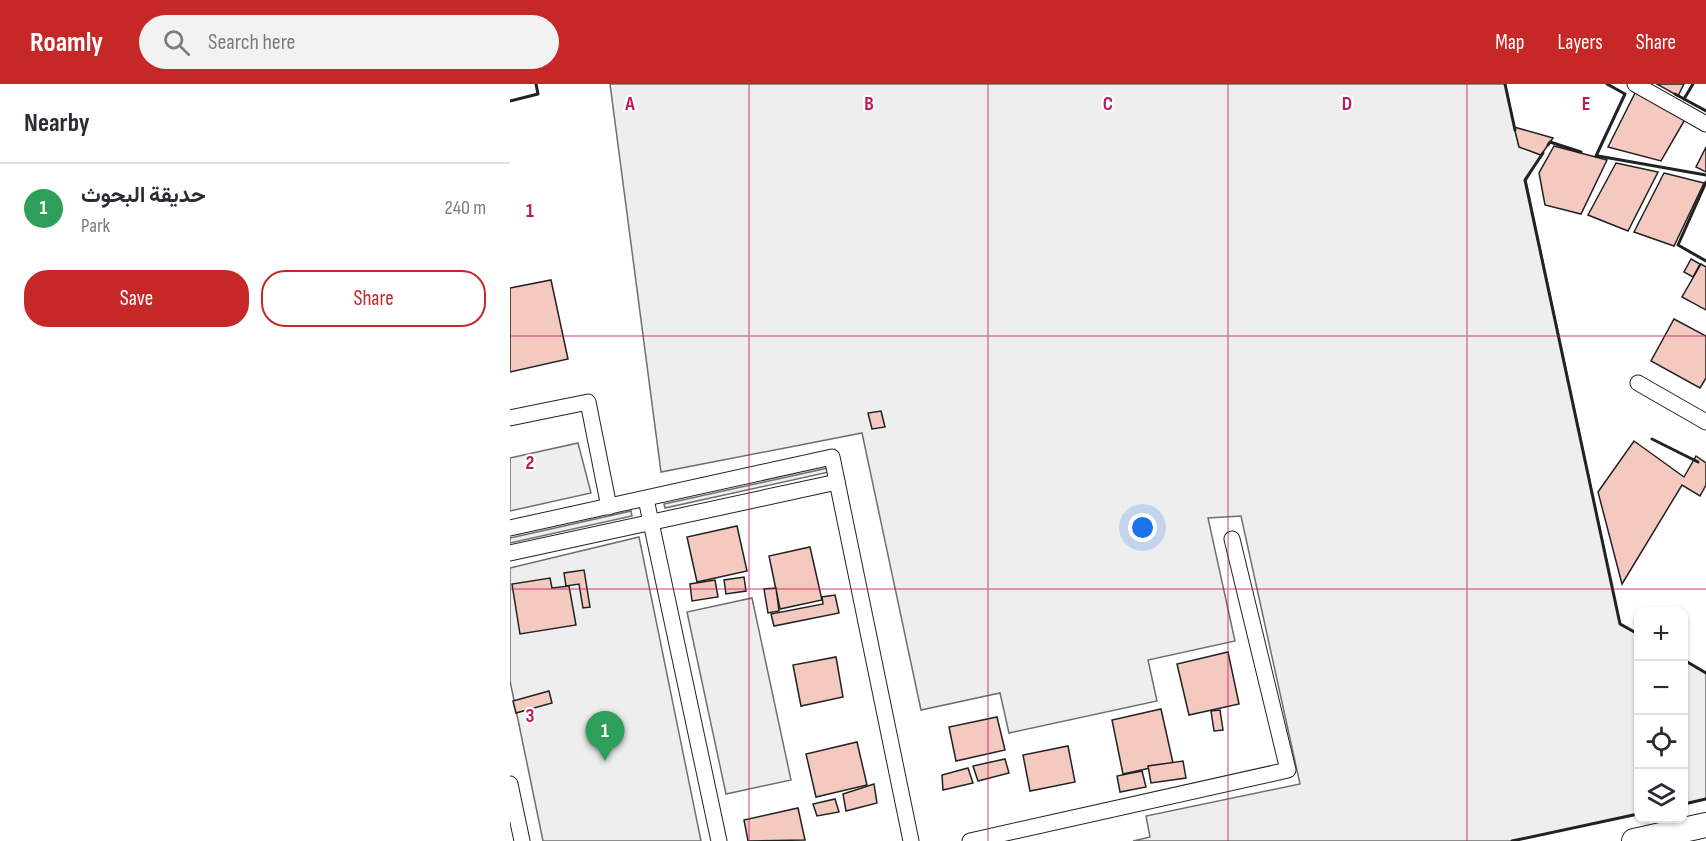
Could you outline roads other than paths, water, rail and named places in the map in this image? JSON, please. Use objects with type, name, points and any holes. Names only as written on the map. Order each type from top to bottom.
[{"type":"highway","points":[[1634,841],[1706,825]]},
{"type":"street","points":[[1635,84],[1706,124]]},
{"type":"street","points":[[1638,383],[1706,422]]},
{"type":"street","points":[[510,418],[588,402],[609,507]]},
{"type":"street","points":[[510,528],[832,457],[911,841]]},
{"type":"street","points":[[510,553],[837,482]]},
{"type":"street","points":[[646,499],[719,841]]},
{"type":"street","points":[[970,841],[1288,770],[1232,539]]},
{"type":"street","points":[[510,784],[522,841]]},
{"type":"place","name":"حديقة البحوث","points":[[605,761]]}]
